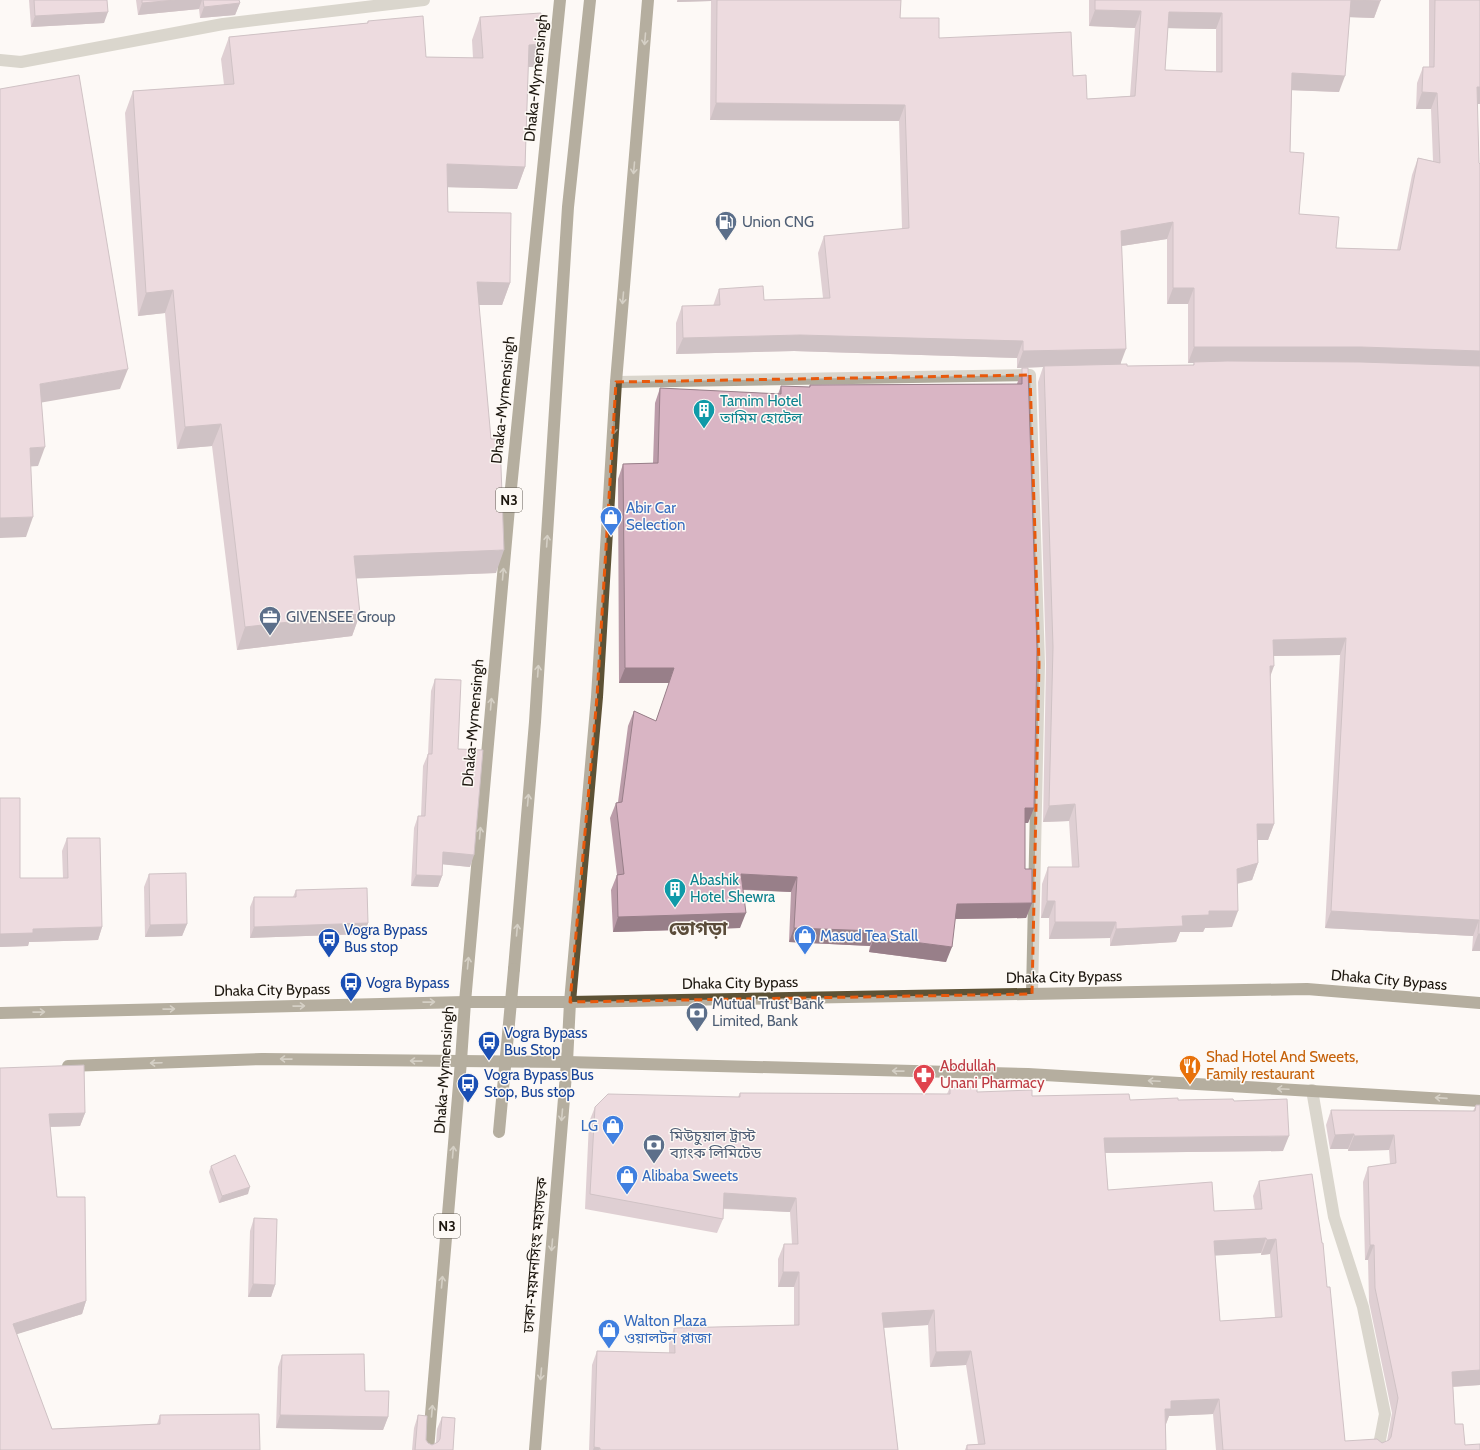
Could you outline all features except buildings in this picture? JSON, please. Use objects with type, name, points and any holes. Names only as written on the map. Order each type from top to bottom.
[{"type":"highway","name":"Dhaka-Mymensingh","points":[[428,1450],[465,1002],[509,508],[560,0]]},
{"type":"highway","points":[[500,1132],[535,722],[568,207],[590,0]]},
{"type":"highway","points":[[567,1062],[570,1002],[597,697],[616,382],[648,0]]},
{"type":"highway","name":"Dhaka City Bypass","points":[[0,1013],[465,1002],[570,1002],[1307,989],[1480,1004]]},
{"type":"highway","points":[[56,1066],[262,1059],[567,1062],[1028,1074],[1480,1101]]},
{"type":"highway","name":"ঢাকা-ময়মনসিংহ মহাসড়ক","points":[[535,1450],[567,1062]]},
{"type":"street","points":[[0,60],[21,62],[223,24],[424,0]]},
{"type":"street","points":[[616,382],[1046,375]]},
{"type":"street","points":[[1030,376],[1039,664],[1032,994]]},
{"type":"street","points":[[1312,1090],[1334,1216],[1363,1307],[1385,1414],[1378,1450]]},
{"type":"highlighted area","points":[[1030,375],[1039,664],[1032,994],[570,1002],[597,697],[616,382]]},
{"type":"place","name":"Union CNG","points":[[726,242]]},
{"type":"place","name":"Tamim Hotel তামিম হোটেল","points":[[704,430]]},
{"type":"place","name":"Abir Car Selection","points":[[611,536]]},
{"type":"place","name":"GIVENSEE Group","points":[[270,636]]},
{"type":"place","name":"Abashik Hotel Shewra","points":[[675,908]]},
{"type":"place","name":"Masud Tea Stall","points":[[805,956]]},
{"type":"place","name":"Vogra Bypass Bus stop","points":[[329,958]]},
{"type":"place","name":"Vogra Bypass","points":[[351,1002]]},
{"type":"place","name":"Mutual Trust Bank Limited, Bank","points":[[697,1032]]},
{"type":"place","name":"Vogra Bypass Bus Stop","points":[[489,1062]]},
{"type":"place","name":"Shad Hotel And Sweets, Family restaurant","points":[[1190,1086]]},
{"type":"place","name":"Abdullah Unani Pharmacy","points":[[924,1094]]},
{"type":"place","name":"Vogra Bypass Bus Stop, Bus stop","points":[[468,1104]]},
{"type":"place","name":"LG","points":[[613,1146]]},
{"type":"place","name":"মিউচুয়াল ট্রাস্ট ব্যাংক লিমিটেড","points":[[654,1164]]},
{"type":"place","name":"Alibaba Sweets","points":[[627,1196]]},
{"type":"place","name":"Walton Plaza ওয়ালটন প্লাজা","points":[[609,1350]]},
{"type":"district","name":"ভোগড়া","points":[[698,928]]}]
